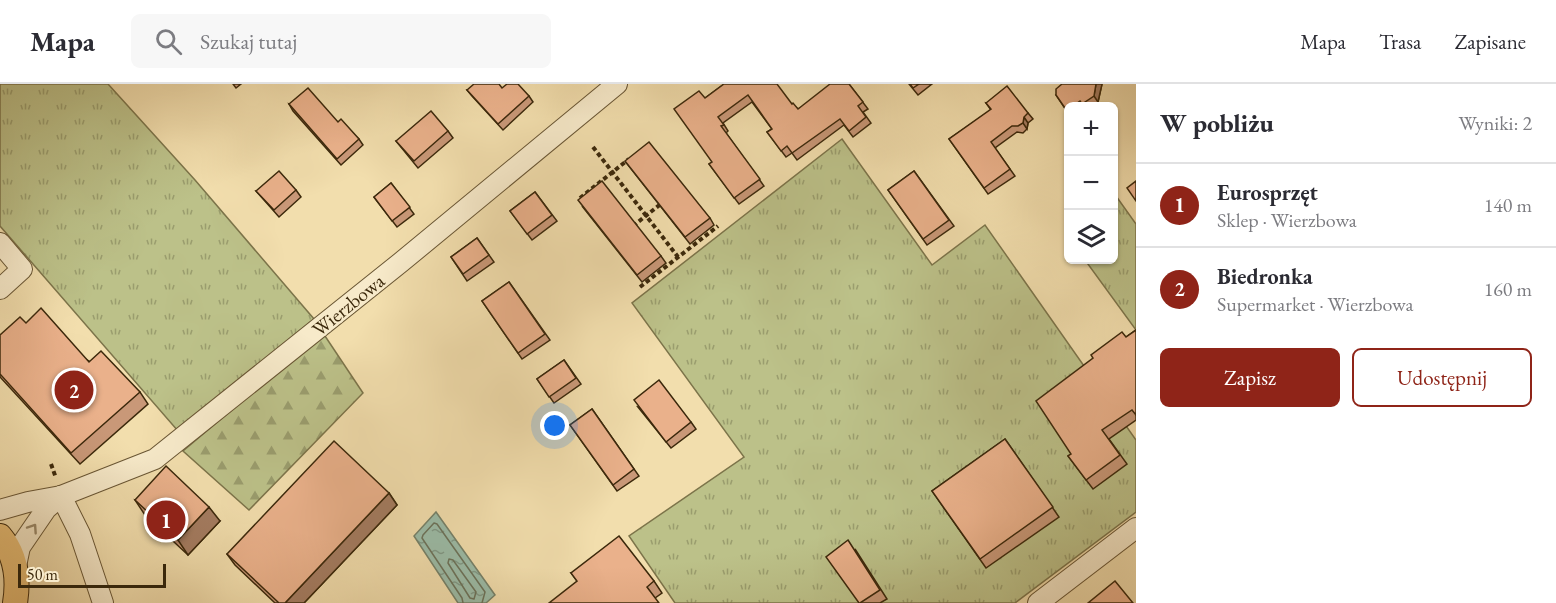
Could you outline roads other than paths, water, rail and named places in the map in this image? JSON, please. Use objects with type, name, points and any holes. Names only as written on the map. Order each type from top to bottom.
[{"type":"main road","points":[[0,536],[8,545],[16,566],[17,600]]},
{"type":"street","name":"Wierzbowa","points":[[0,510],[28,502],[59,488],[155,459],[400,263],[617,84]]},
{"type":"street","points":[[0,243],[22,269],[0,289]]},
{"type":"street","name":"Wierzbowa","points":[[16,566],[20,548],[59,488]]},
{"type":"street","points":[[59,488],[80,534],[103,603]]},
{"type":"street","points":[[1038,603],[1136,528]]},
{"type":"water","points":[[436,512],[495,595],[486,603],[458,603],[414,536]]},
{"type":"place","name":"Biedronka","points":[[74,390]]},
{"type":"place","name":"Eurosprzęt","points":[[166,520]]}]
